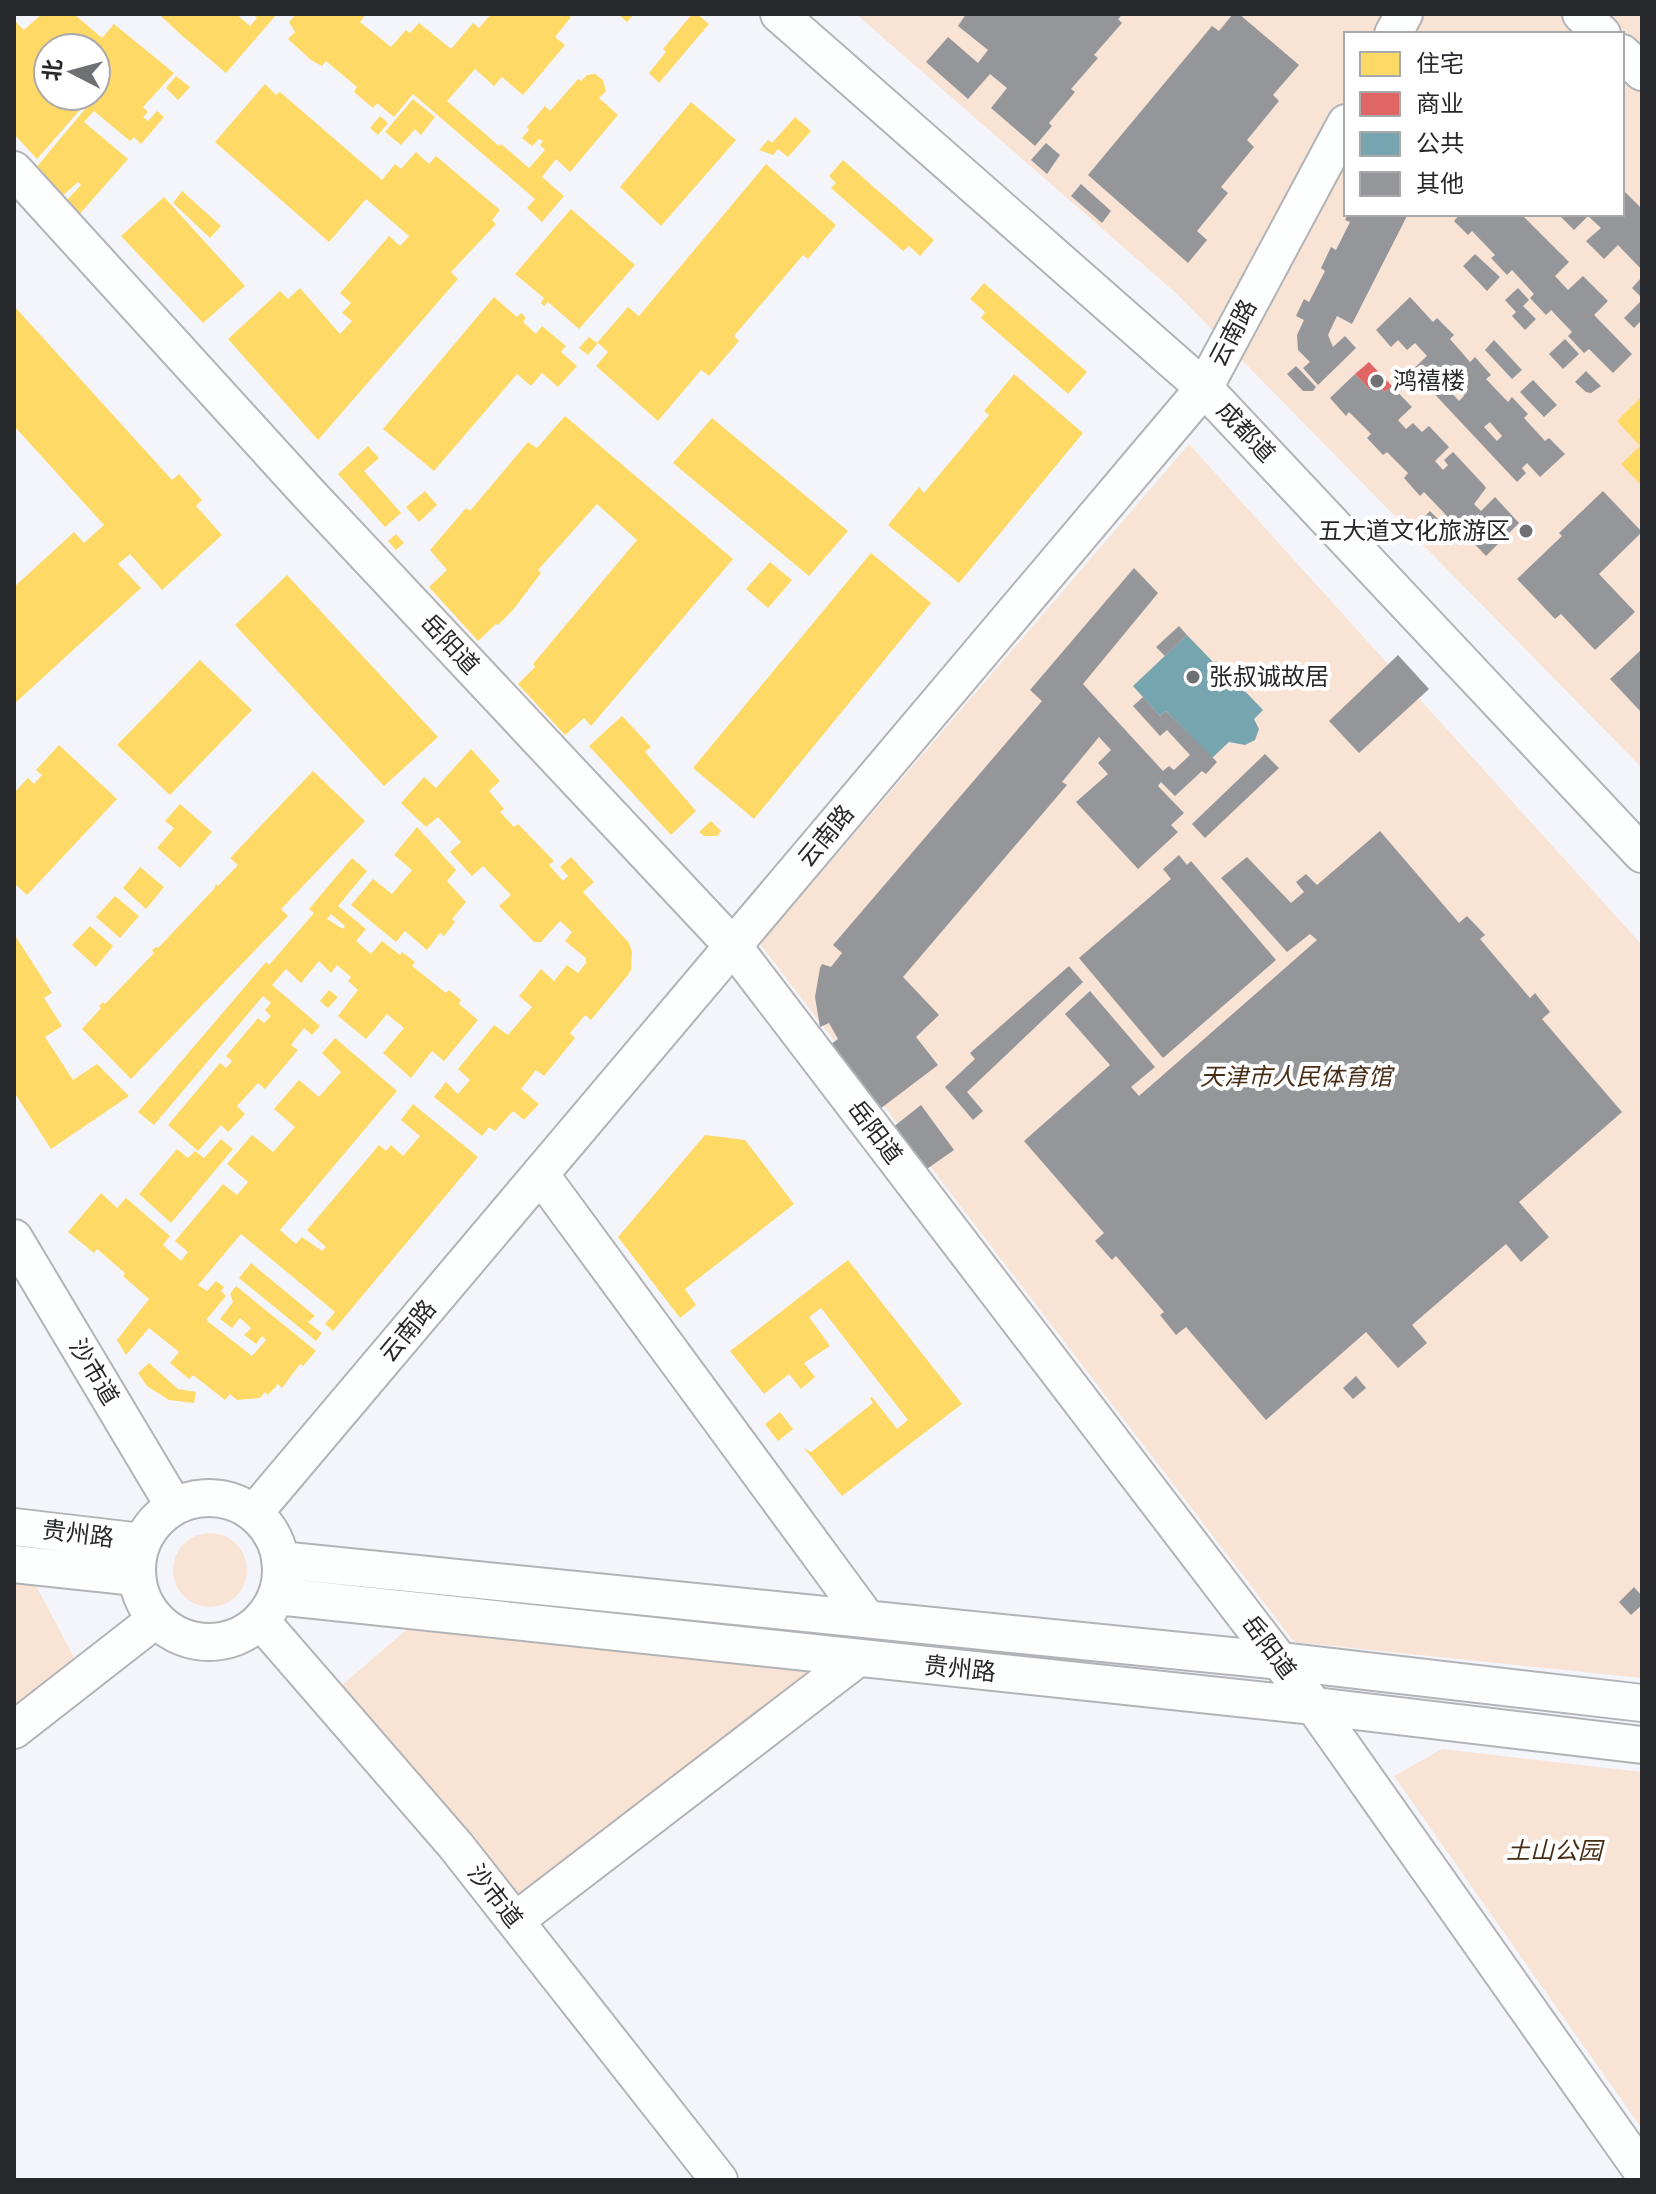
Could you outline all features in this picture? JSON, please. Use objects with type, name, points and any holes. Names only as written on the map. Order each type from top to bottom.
[{"type":"street","name":"成都道","points":[[779,14],[1204,388],[1642,854]]},
{"type":"street","points":[[1394,32],[1404,14]]},
{"type":"street","points":[[1581,14],[1600,32]]},
{"type":"street","points":[[1624,55],[1642,72]]},
{"type":"street","name":"云南路","points":[[254,1513],[1204,388],[1344,127]]},
{"type":"street","name":"岳阳道","points":[[14,170],[308,493],[733,946],[1314,1706],[1642,2171]]},
{"type":"street","points":[[540,1174],[867,1619]]},
{"type":"street","name":"沙市道","points":[[14,1238],[174,1506]]},
{"type":"street","points":[[14,1730],[155,1620],[173,1634],[196,1642],[219,1642],[242,1635],[269,1609],[281,1578],[276,1542],[267,1526],[236,1502],[215,1498],[194,1499],[174,1506]]},
{"type":"street","name":"贵州路","points":[[155,1620],[142,1599],[136,1577],[137,1559],[142,1542],[155,1521],[174,1506]]},
{"type":"street","name":"贵州路","points":[[14,1527],[142,1542]]},
{"type":"street","name":"贵州路","points":[[280,1560],[1280,1661],[1642,1703]]},
{"type":"street","name":"贵州路","points":[[14,1564],[136,1577]]},
{"type":"street","name":"贵州路","points":[[269,1609],[858,1658],[1314,1706],[1642,1745]]},
{"type":"street","name":"沙市道","points":[[269,1609],[719,2180]]},
{"type":"street","points":[[515,1921],[858,1658]]},
{"type":"green space","name":"五大道文化旅游区","points":[[856,14],[1642,14],[1642,768],[1177,294]]},
{"type":"green space","name":"天津市人民体育馆","points":[[1189,444],[1642,945],[1642,1678],[1294,1642],[760,944]]},
{"type":"green space","points":[[210,1533],[224,1536],[236,1544],[244,1556],[247,1570],[244,1584],[236,1596],[224,1604],[210,1607],[196,1604],[184,1596],[176,1584],[173,1570],[176,1556],[184,1544],[196,1536]]},
{"type":"green space","points":[[14,1576],[32,1578],[79,1667],[14,1714]]},
{"type":"green space","points":[[411,1626],[842,1662],[519,1906],[336,1690]]},
{"type":"green space","name":"土山公园","points":[[1442,1749],[1642,1772],[1642,2129],[1394,1776]]},
{"type":"building: 住宅","points":[[42,14],[74,14],[95,32],[32,32],[32,112],[78,112],[37,159],[14,134],[14,20],[24,30]]},
{"type":"building: 住宅","points":[[162,14],[236,14],[250,26],[257,18],[252,14],[277,14],[226,73],[179,33]]},
{"type":"building: 住宅","points":[[296,14],[366,14],[360,22],[391,47],[406,30],[410,33],[419,23],[451,49],[473,23],[479,28],[491,14],[567,14],[571,17],[555,37],[565,45],[523,95],[502,77],[494,86],[475,69],[447,101],[529,168],[545,150],[540,145],[543,141],[539,139],[532,146],[522,138],[529,130],[527,127],[545,106],[550,111],[578,79],[581,81],[587,75],[595,74],[603,80],[606,91],[599,98],[618,115],[570,172],[556,159],[542,177],[564,196],[542,222],[527,208],[535,199],[413,94],[394,117],[377,103],[373,108],[354,92],[357,87],[326,61],[322,66],[311,60],[288,39],[295,32],[289,22]]},
{"type":"building: 住宅","points":[[618,14],[634,14],[627,22]]},
{"type":"building: 住宅","points":[[692,14],[697,14],[709,24],[659,83],[649,73],[666,52],[663,49]]},
{"type":"building: 住宅","points":[[114,24],[174,73],[143,107],[148,112],[143,117],[148,121],[157,111],[164,117],[141,144],[134,137],[130,141],[95,112],[112,112],[112,32],[107,32]]},
{"type":"building: 住宅","points":[[176,76],[190,87],[178,100],[166,88]]},
{"type":"building: 住宅","points":[[265,84],[276,95],[280,92],[382,180],[395,164],[401,169],[416,152],[429,164],[436,156],[500,210],[492,220],[496,224],[451,272],[458,279],[318,440],[228,339],[280,291],[288,299],[300,288],[340,334],[352,321],[342,313],[351,303],[340,293],[389,236],[400,246],[409,236],[366,199],[329,242],[215,142]]},
{"type":"building: 住宅","points":[[413,99],[435,117],[421,135],[415,129],[401,145],[385,132]]},
{"type":"building: 住宅","points":[[691,102],[736,140],[661,226],[620,187]]},
{"type":"building: 住宅","points":[[83,112],[93,112],[84,122],[128,159],[77,217],[64,203],[81,185],[78,182],[60,198],[34,170]]},
{"type":"building: 住宅","points":[[380,116],[388,123],[378,135],[370,128]]},
{"type":"building: 住宅","points":[[795,117],[811,131],[788,157],[778,149],[773,155],[759,150],[768,140],[772,143]]},
{"type":"building: 住宅","points":[[843,160],[934,240],[920,256],[909,246],[903,251],[831,188],[836,183],[829,176]]},
{"type":"building: 住宅","points":[[766,164],[836,225],[808,259],[803,255],[734,336],[739,341],[709,376],[701,370],[658,421],[596,366],[608,352],[598,343],[588,355],[579,348],[589,337],[597,343],[628,307],[639,316]]},
{"type":"building: 住宅","points":[[182,191],[221,226],[210,238],[173,203]]},
{"type":"building: 住宅","points":[[164,197],[245,286],[203,323],[121,236]]},
{"type":"building: 住宅","points":[[571,209],[635,265],[579,329],[548,302],[544,306],[541,303],[544,298],[515,274]]},
{"type":"building: 住宅","points":[[984,283],[1087,372],[1068,394],[981,318],[985,312],[970,299]]},
{"type":"building: 住宅","points":[[494,297],[517,317],[521,313],[526,318],[523,322],[536,334],[542,326],[566,346],[561,352],[577,366],[558,387],[542,373],[531,386],[517,374],[434,471],[383,429]]},
{"type":"building: 住宅","points":[[14,306],[172,480],[179,474],[202,500],[196,506],[222,535],[162,590],[130,554],[118,564],[141,588],[14,704],[14,587],[74,532],[84,543],[104,525],[14,426]]},
{"type":"building: 住宅","points":[[1014,374],[1083,433],[959,583],[888,525],[919,487],[924,493],[989,415],[984,411]]},
{"type":"building: 住宅","points":[[1642,396],[1642,486],[1621,464],[1640,446],[1617,421]]},
{"type":"building: 住宅","points":[[565,416],[733,559],[591,726],[584,718],[565,735],[518,684],[637,540],[597,504],[538,570],[541,573],[513,610],[478,641],[429,587],[447,570],[430,550],[466,508],[470,511],[528,442],[537,448]]},
{"type":"building: 住宅","points":[[712,418],[848,531],[809,576],[673,463]]},
{"type":"building: 住宅","points":[[368,446],[379,458],[364,471],[401,513],[385,527],[338,474]]},
{"type":"building: 住宅","points":[[425,491],[437,505],[419,522],[406,507]]},
{"type":"building: 住宅","points":[[396,534],[404,543],[396,550],[388,541]]},
{"type":"building: 住宅","points":[[871,553],[931,603],[754,819],[693,768]]},
{"type":"building: 住宅","points":[[770,562],[792,580],[768,608],[746,589]]},
{"type":"building: 住宅","points":[[287,575],[438,737],[384,786],[235,625]]},
{"type":"building: 住宅","points":[[200,660],[252,710],[170,795],[117,745]]},
{"type":"building: 住宅","points":[[622,716],[651,747],[645,752],[696,811],[671,835],[589,746]]},
{"type":"building: 住宅","points":[[59,745],[117,799],[27,895],[14,883],[14,793],[28,778],[34,784],[42,775],[36,770]]},
{"type":"building: 住宅","points":[[471,749],[500,781],[489,791],[504,809],[500,812],[514,827],[518,824],[554,861],[549,865],[563,881],[568,876],[560,867],[571,857],[594,882],[583,892],[629,943],[632,952],[628,975],[591,1020],[585,1015],[570,1033],[575,1038],[544,1076],[536,1070],[521,1089],[539,1104],[524,1120],[513,1111],[495,1131],[489,1127],[482,1136],[434,1097],[446,1082],[458,1094],[470,1080],[458,1069],[494,1025],[508,1035],[532,1007],[519,996],[541,969],[554,981],[567,965],[578,973],[586,958],[565,941],[572,932],[560,921],[541,942],[534,942],[499,906],[511,895],[483,866],[472,876],[450,852],[461,842],[438,817],[426,827],[401,803],[424,777],[436,788]]},
{"type":"building: 住宅","points":[[313,771],[365,821],[281,909],[288,916],[131,1079],[82,1029],[101,1008],[99,1006],[103,1002],[105,1004],[154,953],[152,950],[158,948],[216,884],[218,886],[238,865],[230,858]]},
{"type":"building: 住宅","points":[[180,804],[212,832],[180,868],[157,848],[174,828],[165,821]]},
{"type":"building: 住宅","points":[[711,821],[721,831],[717,836],[704,836],[699,832]]},
{"type":"building: 住宅","points":[[417,827],[456,870],[447,881],[466,902],[452,919],[455,922],[444,936],[440,933],[427,950],[405,931],[396,942],[351,905],[373,879],[392,894],[412,870],[394,855]]},
{"type":"building: 住宅","points":[[352,858],[367,871],[338,906],[366,929],[356,941],[371,954],[382,941],[400,955],[402,952],[415,962],[412,966],[446,993],[449,990],[461,1000],[459,1004],[478,1020],[444,1061],[432,1051],[411,1078],[383,1053],[404,1028],[387,1014],[366,1039],[338,1016],[358,990],[348,981],[351,977],[337,965],[331,973],[319,961],[301,983],[286,969],[272,985],[320,1026],[312,1035],[304,1028],[291,1045],[298,1050],[265,1089],[258,1083],[237,1106],[245,1114],[228,1132],[221,1125],[198,1151],[168,1125],[220,1063],[226,1068],[232,1061],[226,1056],[258,1018],[264,1023],[271,1016],[265,1010],[271,1003],[263,996],[154,1125],[138,1112],[266,962],[269,965],[314,913],[309,909]],"holes":[[[331,914],[345,926],[343,929],[327,919]]]},
{"type":"building: 住宅","points":[[140,867],[164,887],[146,909],[123,888]]},
{"type":"building: 住宅","points":[[115,896],[139,916],[120,938],[96,917]]},
{"type":"building: 住宅","points":[[90,926],[113,946],[96,967],[72,945]]},
{"type":"building: 住宅","points":[[14,934],[52,993],[44,998],[62,1026],[45,1037],[73,1080],[97,1064],[129,1096],[51,1149],[14,1092]]},
{"type":"building: 住宅","points":[[329,990],[338,997],[328,1008],[320,1001]]},
{"type":"building: 住宅","points":[[335,1038],[397,1091],[280,1230],[296,1244],[302,1237],[322,1251],[326,1247],[307,1230],[379,1145],[386,1151],[391,1145],[403,1156],[420,1136],[401,1120],[413,1104],[478,1157],[333,1331],[325,1324],[335,1312],[241,1234],[198,1285],[207,1291],[216,1281],[224,1287],[221,1291],[226,1296],[206,1320],[252,1356],[266,1340],[262,1336],[256,1344],[244,1335],[251,1328],[240,1318],[232,1328],[220,1319],[233,1302],[230,1294],[236,1286],[316,1351],[303,1366],[300,1364],[282,1388],[278,1384],[268,1395],[265,1392],[260,1398],[237,1400],[230,1394],[225,1400],[193,1375],[189,1379],[170,1363],[179,1352],[149,1328],[126,1355],[117,1340],[149,1299],[97,1249],[94,1253],[68,1232],[101,1193],[117,1208],[126,1198],[170,1236],[163,1245],[181,1261],[188,1252],[175,1241],[223,1184],[237,1195],[248,1182],[227,1164],[252,1135],[273,1152],[295,1127],[274,1109],[299,1080],[319,1097],[341,1072],[322,1053]]},
{"type":"building: 住宅","points":[[705,1135],[745,1140],[794,1204],[685,1289],[696,1305],[680,1318],[618,1237]]},
{"type":"building: 住宅","points":[[221,1139],[233,1149],[171,1223],[139,1194],[177,1149],[188,1158],[195,1151],[204,1158]]},
{"type":"building: 住宅","points":[[848,1260],[962,1404],[842,1496],[804,1448],[811,1452],[873,1403],[872,1397],[897,1429],[908,1420],[821,1308],[809,1317],[830,1346],[804,1363],[815,1377],[801,1389],[789,1374],[764,1394],[730,1351]]},
{"type":"building: 住宅","points":[[251,1263],[315,1316],[308,1322],[322,1333],[316,1341],[239,1278]]},
{"type":"building: 住宅","points":[[149,1363],[178,1389],[196,1392],[194,1403],[169,1400],[147,1386],[138,1373]]},
{"type":"building: 住宅","points":[[780,1412],[793,1429],[778,1441],[765,1424]]},
{"type":"building: 商业","points":[[1369,362],[1392,386],[1385,392],[1376,383],[1369,389],[1355,374]]},
{"type":"building: 公共","points":[[1187,635],[1263,710],[1254,719],[1259,729],[1255,740],[1245,745],[1229,742],[1212,758],[1166,711],[1160,716],[1133,686]]},
{"type":"building: 其他","points":[[966,14],[1123,14],[1118,19],[1122,23],[1094,55],[1098,58],[1071,89],[1075,92],[1049,123],[1052,126],[1035,146],[991,108],[1007,88],[990,74],[968,99],[926,62],[948,37],[978,63],[988,50],[958,26]]},
{"type":"building: 其他","points":[[1233,14],[1239,14],[1299,65],[1273,95],[1279,101],[1247,140],[1254,147],[1221,187],[1228,193],[1197,231],[1207,240],[1188,263],[1088,175],[1212,26],[1219,31]]},
{"type":"building: 其他","points":[[1046,143],[1060,155],[1047,174],[1031,160]]},
{"type":"building: 其他","points":[[1081,184],[1111,211],[1102,223],[1071,196]]},
{"type":"building: 其他","points":[[1624,191],[1642,209],[1642,270],[1618,245],[1604,259],[1586,241],[1601,228],[1588,216],[1624,216]]},
{"type":"building: 其他","points":[[1347,216],[1407,216],[1352,324],[1337,316],[1328,335],[1333,347],[1345,336],[1356,348],[1318,385],[1303,368],[1310,362],[1298,350],[1297,335],[1304,320],[1296,316],[1304,299],[1309,302],[1325,271],[1321,268],[1331,247],[1336,250],[1350,222],[1345,220]]},
{"type":"building: 其他","points":[[1458,216],[1523,216],[1569,262],[1555,276],[1568,290],[1583,276],[1608,301],[1594,315],[1632,354],[1613,373],[1589,349],[1584,353],[1568,336],[1572,332],[1551,310],[1546,315],[1530,298],[1534,294],[1512,270],[1507,275],[1491,258],[1495,255],[1472,231],[1468,235],[1454,221]]},
{"type":"building: 其他","points":[[1560,216],[1588,216],[1574,230]]},
{"type":"building: 其他","points":[[1475,254],[1500,277],[1487,291],[1463,266]]},
{"type":"building: 其他","points":[[1642,277],[1642,298],[1632,288]]},
{"type":"building: 其他","points":[[1518,288],[1529,300],[1523,306],[1536,319],[1525,330],[1512,316],[1516,312],[1505,300]]},
{"type":"building: 其他","points":[[1410,297],[1433,322],[1437,318],[1454,335],[1450,339],[1470,362],[1475,357],[1491,375],[1486,379],[1508,402],[1512,397],[1528,414],[1524,418],[1545,441],[1549,438],[1565,454],[1540,477],[1527,463],[1522,468],[1526,473],[1517,482],[1412,370],[1427,356],[1415,343],[1407,350],[1398,340],[1391,347],[1376,330]],"holes":[[[1452,383],[1464,396],[1459,401],[1447,388]],[[1490,422],[1502,436],[1497,441],[1484,427]]]},
{"type":"building: 其他","points":[[1642,300],[1642,320],[1634,328],[1624,318]]},
{"type":"building: 其他","points":[[1565,339],[1579,354],[1563,369],[1549,354]]},
{"type":"building: 其他","points":[[1494,340],[1522,370],[1512,379],[1485,350]]},
{"type":"building: 其他","points":[[1296,366],[1316,387],[1313,391],[1303,391],[1287,374]]},
{"type":"building: 其他","points":[[1586,371],[1601,386],[1591,393],[1575,382]]},
{"type":"building: 其他","points":[[1355,374],[1369,389],[1376,383],[1385,392],[1392,386],[1412,407],[1398,420],[1406,429],[1413,423],[1422,432],[1429,426],[1449,447],[1435,461],[1443,470],[1448,465],[1444,460],[1453,452],[1483,484],[1486,488],[1474,504],[1481,511],[1495,497],[1519,523],[1486,556],[1461,530],[1457,535],[1441,519],[1446,515],[1424,492],[1420,496],[1404,478],[1408,473],[1387,452],[1383,455],[1367,438],[1371,434],[1349,412],[1346,416],[1330,398]]},
{"type":"building: 其他","points":[[1533,380],[1557,405],[1544,417],[1520,392]]},
{"type":"building: 其他","points":[[1603,491],[1642,532],[1599,574],[1635,612],[1595,650],[1561,614],[1555,619],[1517,579]]},
{"type":"building: 其他","points":[[1430,511],[1440,521],[1431,529],[1422,519]]},
{"type":"building: 其他","points":[[1134,568],[1158,593],[1083,684],[1163,771],[1169,766],[1174,770],[1190,755],[1167,730],[1160,736],[1133,706],[1143,697],[1160,716],[1166,711],[1217,762],[1206,774],[1202,771],[1175,796],[1161,782],[1158,786],[1184,813],[1171,825],[1178,832],[1138,869],[1076,802],[1108,774],[1098,763],[1111,750],[1099,737],[1062,782],[1067,785],[903,977],[939,1015],[916,1037],[938,1065],[880,1109],[830,1045],[838,1039],[829,1023],[820,1027],[815,997],[820,968],[822,964],[831,967],[842,953],[833,945],[1042,701],[1030,690]]},
{"type":"building: 其他","points":[[1179,626],[1187,635],[1165,656],[1156,647]]},
{"type":"building: 其他","points":[[1642,649],[1642,713],[1610,679]]},
{"type":"building: 其他","points":[[1398,655],[1429,689],[1359,753],[1329,721]]},
{"type":"building: 其他","points":[[1265,754],[1279,768],[1205,838],[1192,824]]},
{"type":"building: 其他","name":"天津市人民体育馆","points":[[1380,831],[1459,923],[1467,916],[1485,935],[1480,939],[1530,998],[1535,993],[1550,1012],[1542,1019],[1622,1112],[1519,1202],[1549,1237],[1521,1262],[1506,1244],[1412,1325],[1427,1343],[1398,1368],[1366,1332],[1266,1420],[1186,1327],[1176,1335],[1160,1315],[1164,1312],[1116,1256],[1112,1260],[1095,1241],[1104,1233],[1024,1141],[1110,1065],[1065,1014],[1090,991],[1155,1067],[1131,1087],[1139,1096],[1317,940],[1310,934],[1287,952],[1221,878],[1247,857],[1291,903],[1304,892],[1296,882],[1306,874],[1317,885]]},
{"type":"building: 其他","points":[[1179,855],[1187,865],[1191,861],[1276,960],[1163,1058],[1079,958],[1171,879],[1163,869]]},
{"type":"building: 其他","points":[[1069,966],[1083,982],[967,1092],[983,1111],[973,1120],[945,1087],[975,1059],[970,1053]]},
{"type":"building: 其他","points":[[921,1105],[954,1150],[924,1171],[892,1128]]},
{"type":"building: 其他","points":[[1356,1376],[1366,1388],[1353,1399],[1343,1388]]},
{"type":"building: 其他","points":[[1634,1587],[1642,1596],[1642,1605],[1631,1615],[1619,1602]]},
{"type":"place","name":"鸿禧楼","points":[[1377,381]]},
{"type":"place","name":"五大道文化旅游区","points":[[1526,531]]},
{"type":"place","name":"张叔诚故居","points":[[1193,677]]}]
